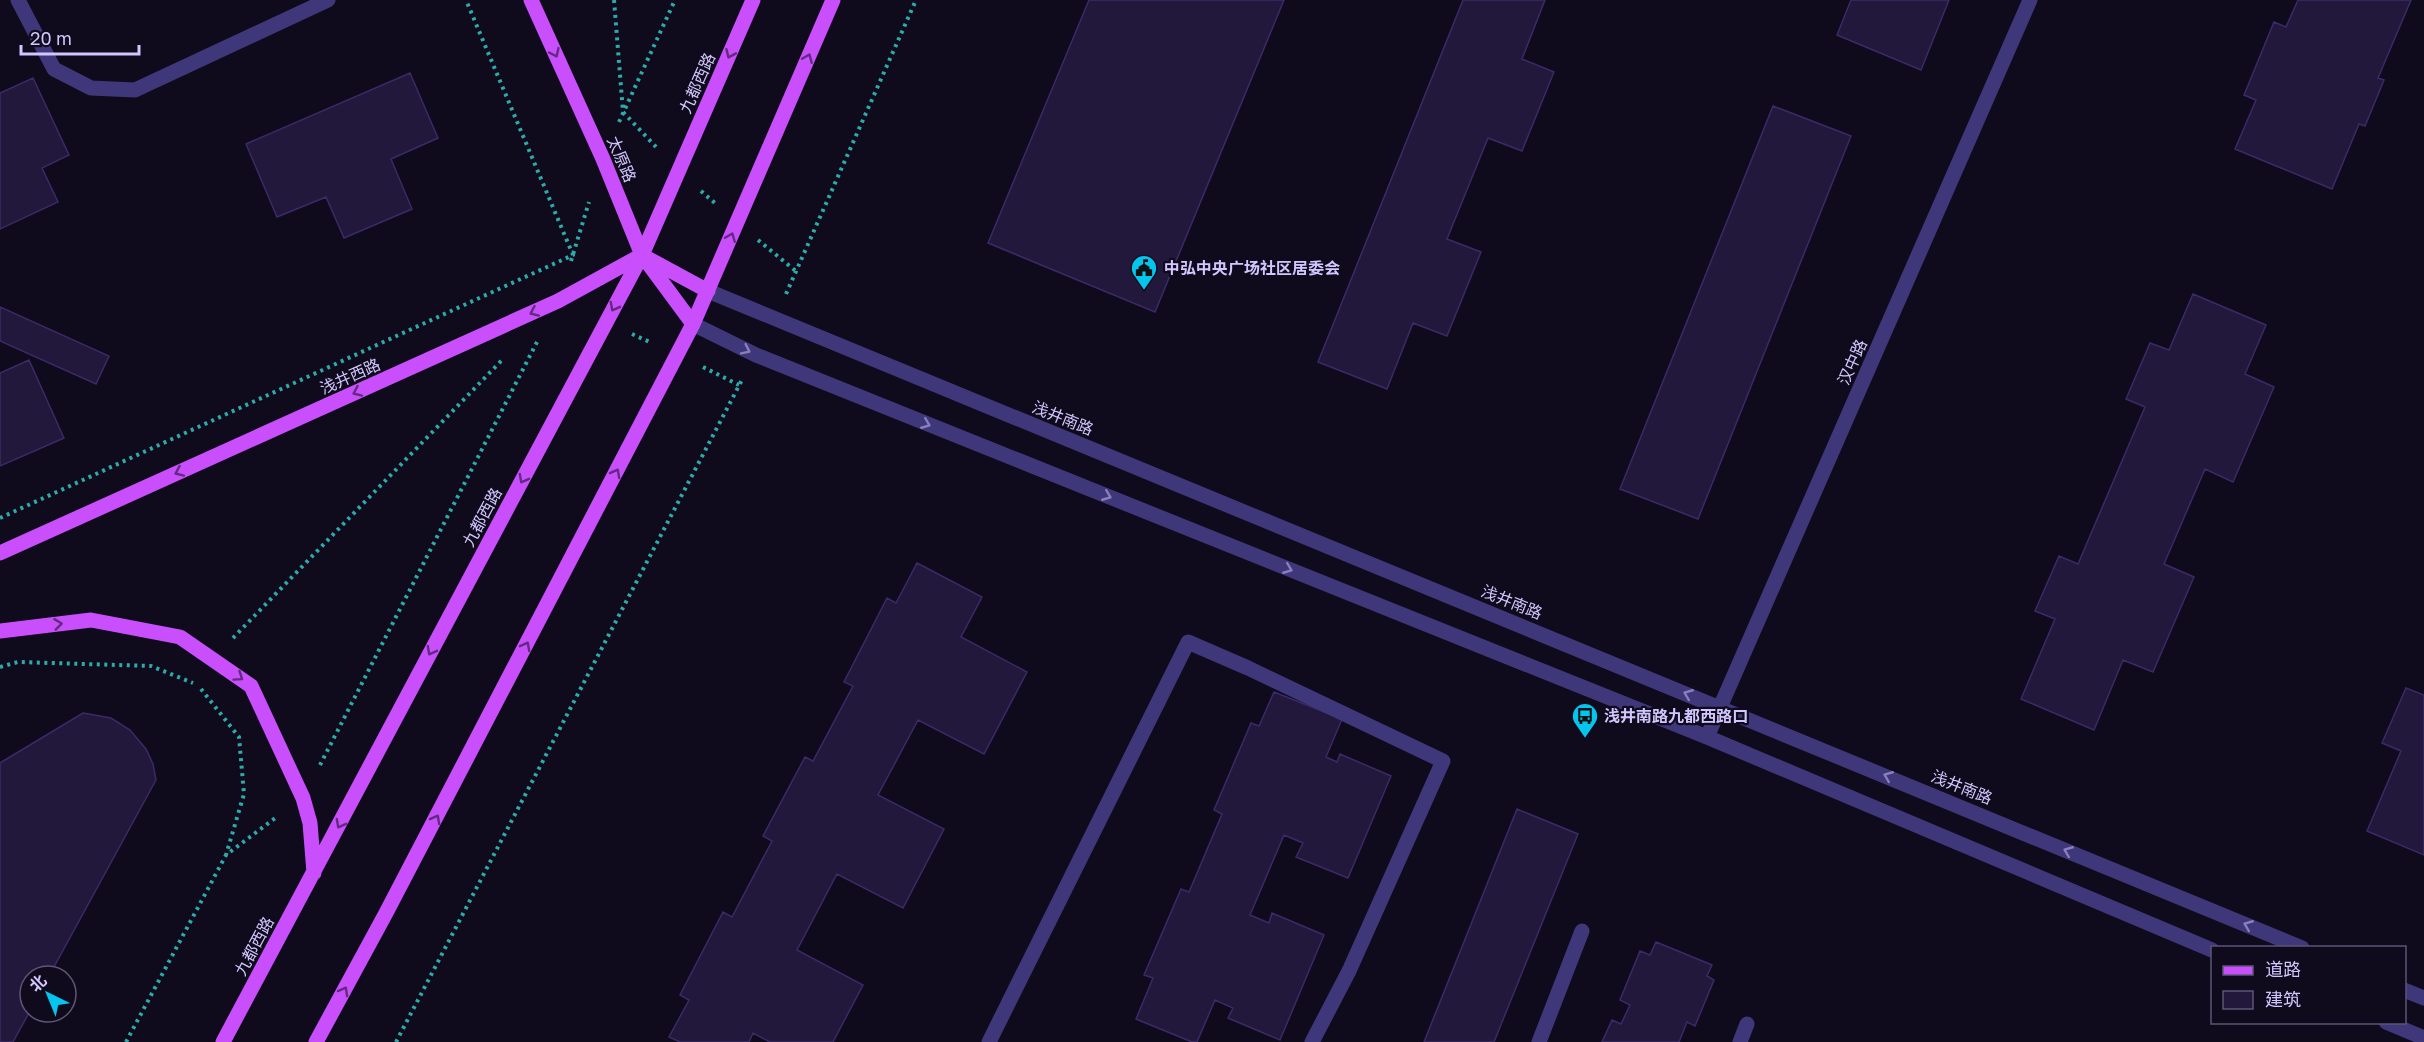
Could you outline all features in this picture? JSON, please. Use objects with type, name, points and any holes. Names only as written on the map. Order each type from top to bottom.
[{"type":"main road","name":"太原路","points":[[531,0],[603,159],[642,255],[693,324]]},
{"type":"main road","name":"九都西路","points":[[223,1042],[642,255],[753,0]]},
{"type":"main road","points":[[316,1042],[386,913],[693,324],[833,0]]},
{"type":"main road","points":[[642,255],[708,291]]},
{"type":"main road","name":"浅井西路","points":[[0,553],[558,301],[642,255]]},
{"type":"main road","points":[[0,632],[90,620],[180,638],[251,686],[303,798],[310,823],[314,873]]},
{"type":"street","points":[[18,0],[54,69],[91,88],[135,90],[328,0]]},
{"type":"street","name":"汉中路","points":[[1707,737],[2030,0]]},
{"type":"street","name":"浅井南路","points":[[708,291],[2297,946]]},
{"type":"street","points":[[693,324],[756,355],[1707,737],[2211,950]]},
{"type":"street","points":[[989,1042],[1188,642],[1248,668],[1443,761],[1349,971],[1312,1042]]},
{"type":"street","points":[[1539,1042],[1582,931]]},
{"type":"street","points":[[2406,991],[2424,998]]},
{"type":"street","points":[[1740,1042],[1747,1024]]},
{"type":"street","points":[[2389,1024],[2424,1038]]},
{"type":"path","points":[[466,0],[573,255]]},
{"type":"path","points":[[226,855],[303,798],[558,301],[603,159],[675,0]]},
{"type":"path","points":[[775,320],[916,0]]},
{"type":"path","points":[[0,518],[573,255]]},
{"type":"path","points":[[605,322],[739,385]]},
{"type":"path","points":[[190,681],[509,352]]},
{"type":"path","points":[[396,1042],[756,355]]},
{"type":"path","points":[[0,667],[18,662],[151,666],[198,685],[239,737],[243,794],[226,855],[126,1042]]},
{"type":"building","points":[[1089,0],[1284,0],[1155,312],[988,243]]},
{"type":"building","points":[[1463,0],[1545,0],[1522,59],[1554,72],[1522,151],[1488,138],[1447,239],[1481,252],[1447,336],[1413,323],[1387,389],[1318,362]]},
{"type":"building","points":[[1851,0],[1949,0],[1921,70],[1837,35]]},
{"type":"building","points":[[2298,0],[2411,0],[2378,78],[2384,80],[2365,126],[2359,124],[2332,189],[2235,149],[2256,100],[2244,95],[2274,22],[2286,27]]},
{"type":"building","points":[[410,73],[438,138],[391,159],[412,209],[344,238],[326,197],[277,217],[246,144]]},
{"type":"building","points":[[33,78],[69,155],[42,168],[58,202],[0,229],[0,93]]},
{"type":"building","points":[[1773,106],[1851,136],[1698,519],[1620,489]]},
{"type":"building","points":[[2193,294],[2266,325],[2245,374],[2274,387],[2233,482],[2205,469],[2164,564],[2194,577],[2153,672],[2123,660],[2094,730],[2021,699],[2055,619],[2035,611],[2059,556],[2078,564],[2145,407],[2126,399],[2150,343],[2169,350]]},
{"type":"building","points":[[0,307],[109,356],[96,384],[0,341]]},
{"type":"building","points":[[29,360],[64,438],[0,466],[0,373]]},
{"type":"building","points":[[917,563],[982,597],[961,637],[1027,672],[984,754],[918,720],[878,795],[944,829],[903,908],[837,874],[797,950],[863,985],[833,1042],[770,1042],[753,1033],[749,1042],[680,1042],[669,1037],[689,1000],[680,995],[723,912],[732,917],[772,841],[763,836],[805,757],[813,761],[853,686],[844,682],[887,598],[896,603]]},
{"type":"building","points":[[2406,688],[2424,695],[2424,855],[2367,831],[2401,751],[2382,743]]},
{"type":"building","points":[[1274,692],[1342,719],[1326,757],[1337,762],[1340,754],[1391,776],[1348,878],[1296,857],[1303,843],[1284,835],[1250,915],[1269,923],[1272,913],[1324,935],[1280,1040],[1228,1018],[1233,1008],[1215,1000],[1197,1042],[1192,1042],[1136,1019],[1153,978],[1144,975],[1181,889],[1189,892],[1222,814],[1214,810],[1251,723],[1259,726]]},
{"type":"building","points":[[83,713],[111,718],[130,730],[146,749],[153,764],[156,780],[56,964],[18,964],[18,1024],[23,1024],[13,1042],[0,1042],[0,763]]},
{"type":"building","points":[[1517,809],[1578,834],[1494,1042],[1424,1042]]},
{"type":"building","points":[[1656,942],[1712,965],[1707,976],[1714,980],[1695,1026],[1687,1022],[1679,1042],[1602,1042],[1612,1020],[1621,1024],[1630,1005],[1620,1000],[1640,951],[1650,955]]},
{"type":"place","name":"中弘中央广场社区居委会","points":[[1144,291]]},
{"type":"place","name":"浅井南路九都西路口","points":[[1585,739]]}]
